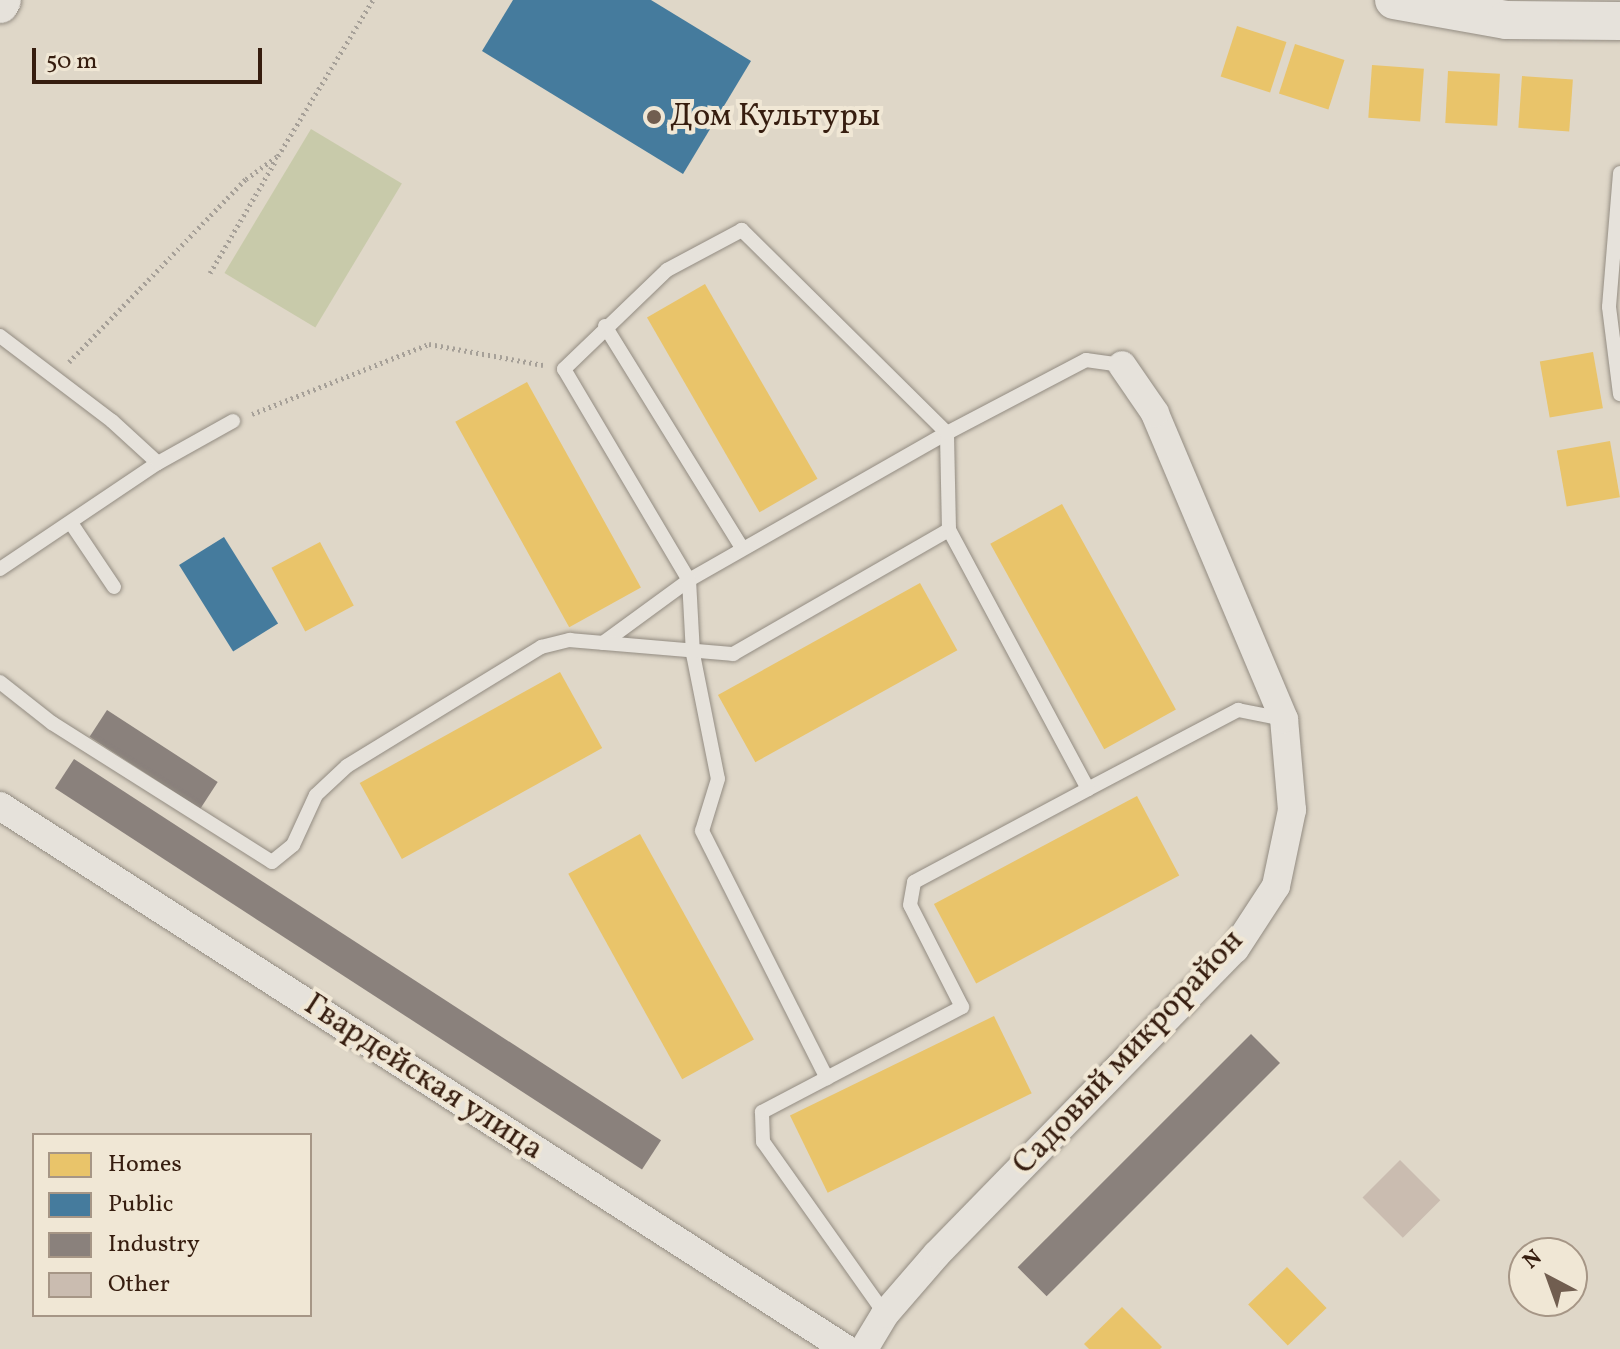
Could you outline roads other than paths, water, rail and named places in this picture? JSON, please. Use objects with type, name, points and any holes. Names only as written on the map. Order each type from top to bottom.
[{"type":"street","points":[[1394,0],[1506,20],[1620,21]]},
{"type":"street","name":"Садовый микрорайон","points":[[864,1349],[885,1314],[937,1254],[1235,949],[1276,886],[1292,810],[1284,719],[1155,413],[1122,365]]},
{"type":"street","name":"Гвардейская улица","points":[[0,806],[846,1349]]},
{"type":"lane","points":[[1620,173],[1609,307],[1620,394]]},
{"type":"lane","points":[[827,1078],[702,831],[718,779],[693,654],[689,580],[564,369],[605,326],[667,270],[742,230],[947,433],[949,530],[1088,789]]},
{"type":"lane","points":[[605,326],[742,548]]},
{"type":"lane","points":[[0,336],[158,463]]},
{"type":"lane","points":[[603,643],[689,580],[947,433],[1086,360],[1122,365]]},
{"type":"lane","points":[[0,569],[158,463],[233,421]]},
{"type":"lane","points":[[71,523],[114,587]]},
{"type":"lane","points":[[0,682],[52,723],[272,862],[293,845],[316,795],[347,766],[541,647],[570,640],[693,654],[733,654],[949,530]]},
{"type":"lane","points":[[885,1314],[763,1142],[762,1112],[962,1007],[910,905],[914,882],[1238,710],[1284,719]]},
{"type":"place","name":"Дом Культуры","points":[[654,117]]}]
